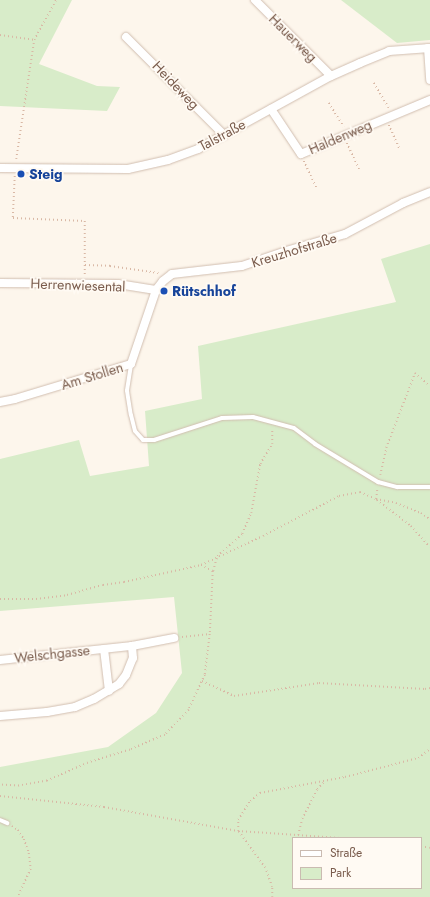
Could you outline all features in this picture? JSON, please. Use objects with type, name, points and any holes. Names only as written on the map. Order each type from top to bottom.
[{"type":"street","name":"Hauerweg","points":[[255,0],[331,76]]},
{"type":"street","name":"Heideweg","points":[[126,37],[224,135]]},
{"type":"street","name":"Talstraße","points":[[0,168],[16,164],[128,169],[168,160],[198,149],[331,76],[388,51],[429,48]]},
{"type":"street","points":[[429,48],[430,80]]},
{"type":"street","name":"Haldenweg","points":[[271,109],[301,154],[430,100]]},
{"type":"street","name":"Kreuzhofstraße","points":[[172,274],[242,266],[292,249],[345,234],[403,203],[430,192]]},
{"type":"street","points":[[156,290],[163,281],[172,274]]},
{"type":"street","name":"Herrenwiesental","points":[[0,283],[118,284],[156,290]]},
{"type":"street","name":"Am Stollen","points":[[0,402],[15,399],[131,364],[156,290]]},
{"type":"street","name":"Welschgasse","points":[[0,660],[132,646],[174,638]]},
{"type":"street","points":[[0,716],[47,712],[75,707],[109,691],[119,684],[126,675],[132,658],[132,646]]},
{"type":"street","name":"Welschgasse","points":[[104,649],[109,691]]},
{"type":"lane","points":[[131,364],[127,391],[135,431],[143,440],[154,440],[222,418],[253,417],[294,428],[315,444],[378,482],[397,487],[430,486]]},
{"type":"lane","points":[[0,820],[7,823]]},
{"type":"path","points":[[56,0],[34,40],[16,164],[13,218],[85,221],[85,274]]},
{"type":"path","points":[[0,35],[34,40]]},
{"type":"path","points":[[374,83],[389,117],[400,150]]},
{"type":"path","points":[[329,103],[345,135],[359,169]]},
{"type":"path","points":[[301,154],[317,189]]},
{"type":"path","points":[[85,265],[110,266],[129,270],[172,274]]},
{"type":"path","points":[[376,499],[378,482],[386,448],[415,373],[430,386]]},
{"type":"path","points":[[0,785],[19,786],[47,781],[88,763],[130,750],[165,734],[189,710],[205,675],[210,634],[213,571],[217,556],[242,534],[251,513],[260,464],[272,444],[273,422]]},
{"type":"path","points":[[0,599],[36,599],[67,595],[103,585],[124,582],[201,565],[217,556],[263,536],[339,496],[360,492],[376,499],[396,503],[422,513],[430,519]]},
{"type":"path","points":[[376,499],[411,526],[430,547]]},
{"type":"path","points":[[201,565],[213,571]]},
{"type":"path","points":[[174,638],[210,634]]},
{"type":"path","points":[[202,681],[234,696],[319,683],[430,688]]},
{"type":"path","points":[[272,897],[272,887],[265,868],[238,831],[238,820],[250,801],[260,793],[324,781],[418,758],[430,749]]},
{"type":"path","points":[[298,835],[302,820],[317,789],[324,781]]},
{"type":"path","points":[[0,796],[104,807],[238,831],[326,837]]},
{"type":"path","points":[[7,823],[18,830],[24,838],[29,853],[31,869],[18,897]]},
{"type":"green space","points":[[0,0],[72,0],[39,64],[97,86],[120,87],[107,111],[0,106]]},
{"type":"green space","points":[[341,0],[430,0],[430,40],[397,43]]},
{"type":"green space","points":[[430,244],[430,897],[0,897],[0,767],[108,747],[156,713],[182,673],[174,597],[0,611],[0,459],[79,440],[90,476],[149,466],[145,411],[202,399],[198,346],[396,302],[381,259]]},
{"type":"place","name":"Steig","points":[[21,174]]},
{"type":"place","name":"Rütschhof","points":[[164,291]]}]
